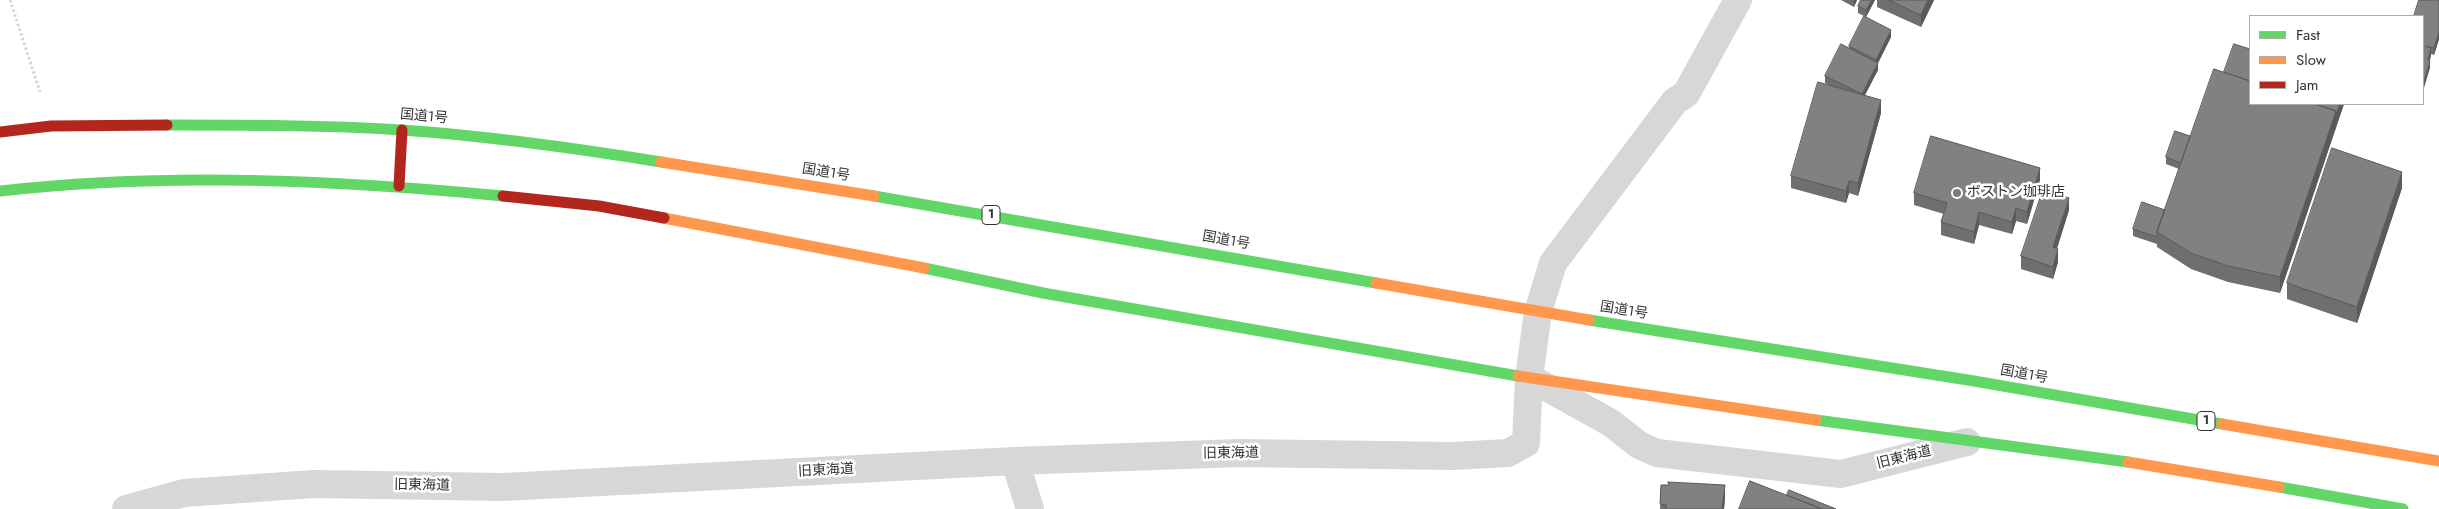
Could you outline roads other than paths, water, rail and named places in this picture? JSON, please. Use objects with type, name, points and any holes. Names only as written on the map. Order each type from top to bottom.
[{"type":"highway","name":"国道1号","points":[[0,132],[51,126],[276,124],[402,130],[566,146],[1027,221],[1538,312],[1974,381],[2439,461]]},
{"type":"highway","points":[[399,186],[402,130]]},
{"type":"highway","points":[[0,191],[54,185],[222,179],[399,186],[600,206],[801,243],[1044,293],[1529,378],[1967,442],[2156,466],[2403,509]]},
{"type":"street","points":[[1529,378],[1538,312],[1554,263],[1675,101],[1686,94],[1738,0]]},
{"type":"street","name":"旧東海道","points":[[126,509],[184,493],[314,484],[503,487],[1015,461],[1240,453],[1453,456],[1508,453],[1526,443],[1529,378],[1611,422],[1639,446],[1657,453],[1841,474],[1967,442]]},
{"type":"street","points":[[1015,461],[1030,509]]},
{"type":"place","name":"ボストン珈琲店","points":[[1957,193]]}]
